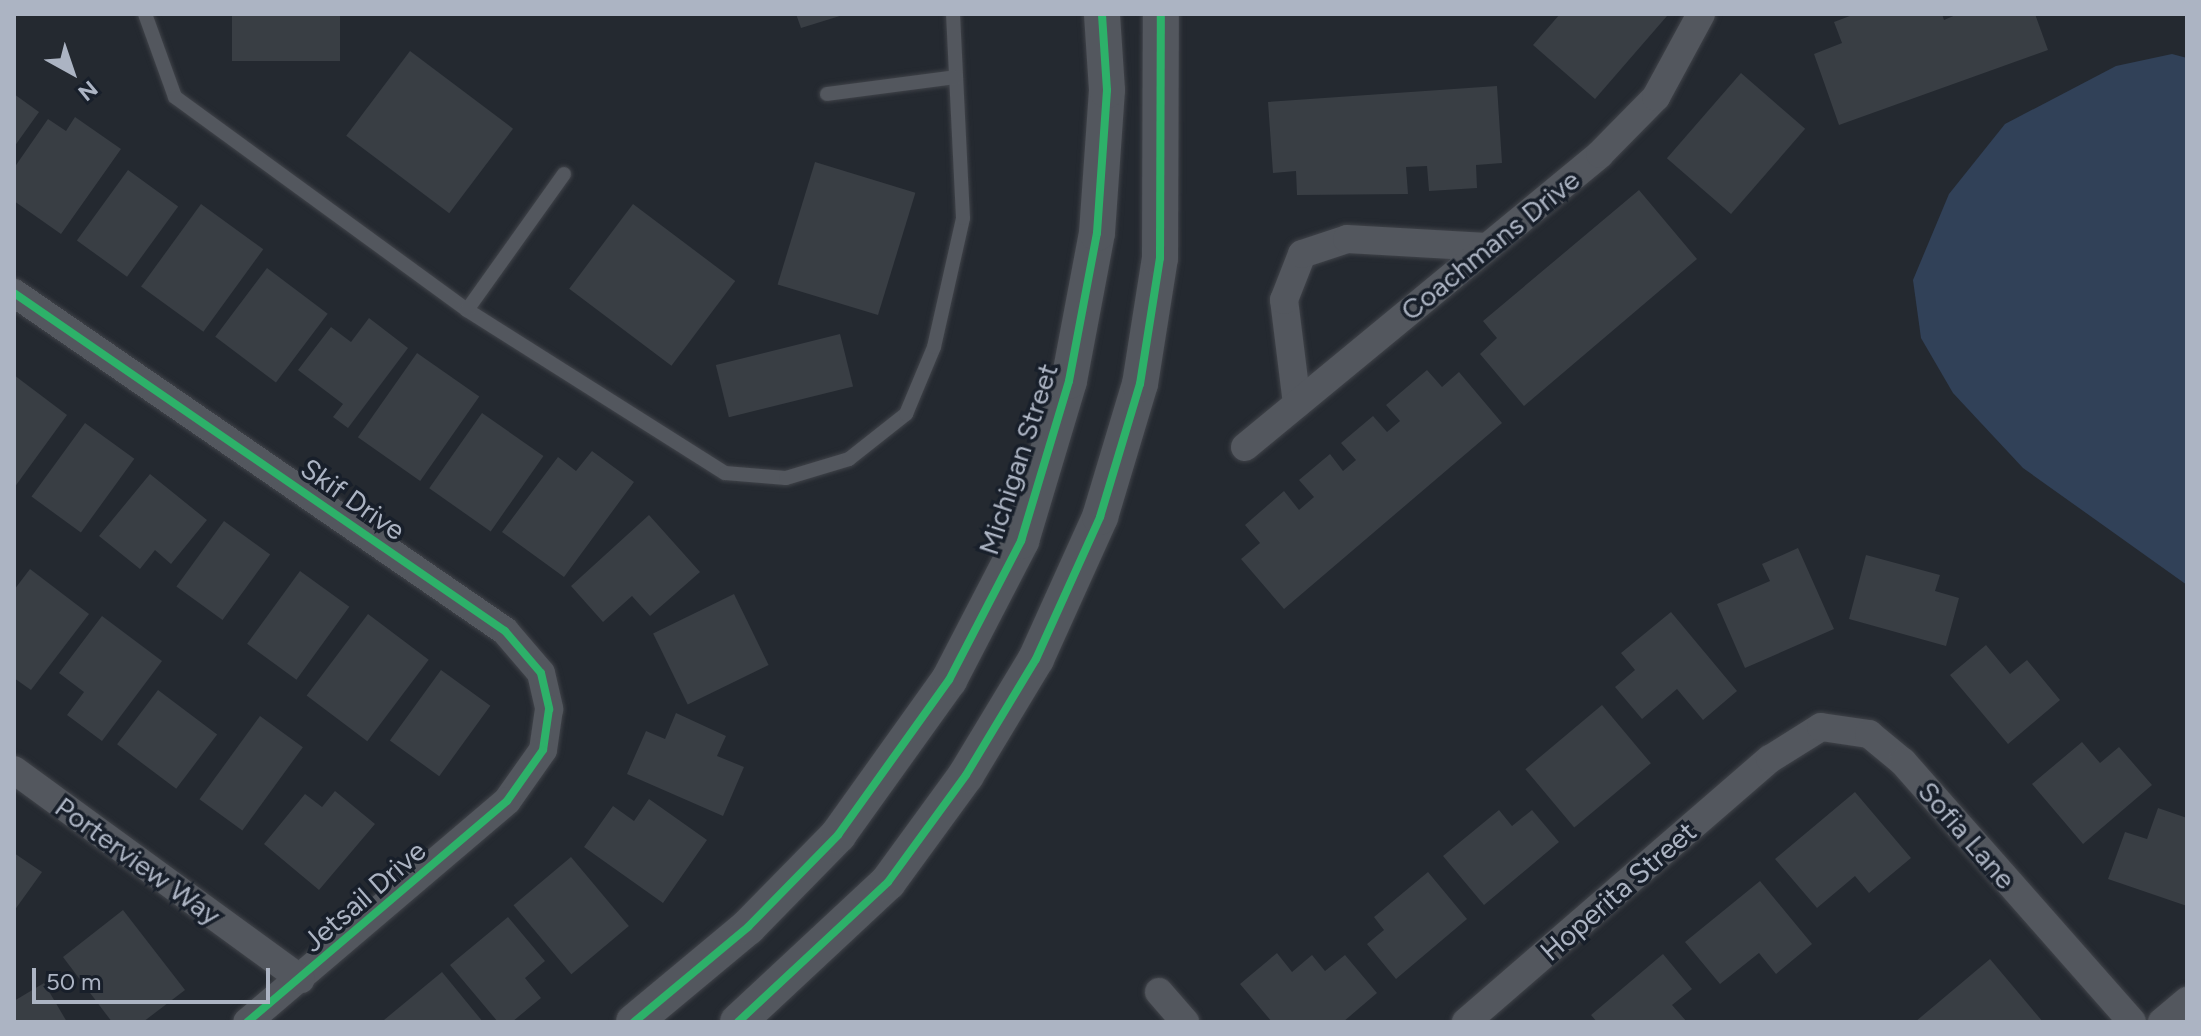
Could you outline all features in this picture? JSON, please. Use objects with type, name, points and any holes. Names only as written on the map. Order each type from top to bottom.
[{"type":"street","name":"Michigan Street","points":[[634,1022],[748,927],[838,835],[949,680],[1021,541],[1069,381],[1097,233],[1107,90],[1102,14]]},
{"type":"street","points":[[738,1022],[888,882],[966,775],[1036,659],[1100,517],[1140,384],[1160,258],[1161,14]]},
{"type":"street","name":"Coachmans Drive","points":[[1245,447],[1600,154],[1656,97],[1701,14]]},
{"type":"street","points":[[1297,404],[1284,300],[1302,254],[1347,239],[1487,247]]},
{"type":"street","name":"Skif Drive","points":[[14,293],[505,631],[541,673],[549,709],[543,750],[507,801]]},
{"type":"street","name":"Sofia Lane","points":[[1770,759],[1821,727],[1869,734],[1903,762],[2132,1022]]},
{"type":"street","name":"Hoperita Street","points":[[1466,1022],[1770,759]]},
{"type":"street","name":"Porterview Way","points":[[14,770],[301,979]]},
{"type":"street","name":"Jetsail Drive","points":[[247,1022],[507,801]]},
{"type":"street","points":[[1159,992],[1185,1022]]},
{"type":"street","points":[[2162,1022],[2187,1001]]},
{"type":"lane","points":[[145,14],[175,97],[467,310],[725,473],[786,478],[849,459],[906,414],[934,347],[963,218],[953,14]]},
{"type":"lane","points":[[827,94],[956,77]]},
{"type":"lane","points":[[467,310],[564,174]]},
{"type":"water","points":[[2172,54],[2187,58],[2187,585],[2023,468],[1953,393],[1921,338],[1913,280],[1949,194],[2005,124],[2116,66]]},
{"type":"building","points":[[232,14],[340,14],[340,61],[232,61]]},
{"type":"building","points":[[796,14],[842,14],[843,15],[801,28]]},
{"type":"building","points":[[1560,14],[1667,16],[1595,99],[1533,45]]},
{"type":"building","points":[[1855,14],[1942,14],[1944,20],[1958,14],[2035,14],[2048,50],[1839,125],[1814,54],[1842,43],[1834,22]]},
{"type":"building","points":[[410,51],[513,129],[449,213],[346,136]]},
{"type":"building","points":[[1741,73],[1805,129],[1731,214],[1667,158]]},
{"type":"building","points":[[1497,86],[1502,163],[1476,165],[1477,188],[1429,191],[1427,166],[1406,167],[1408,194],[1297,195],[1296,171],[1273,173],[1268,102]]},
{"type":"building","points":[[14,94],[39,112],[14,147]]},
{"type":"building","points":[[75,117],[121,149],[61,234],[14,201],[14,168],[48,119],[66,131]]},
{"type":"building","points":[[815,162],[915,193],[878,315],[778,284]]},
{"type":"building","points":[[128,170],[178,206],[127,277],[77,240]]},
{"type":"building","points":[[1639,190],[1697,259],[1524,406],[1480,354],[1497,338],[1483,321]]},
{"type":"building","points":[[201,204],[263,249],[203,332],[141,287]]},
{"type":"building","points":[[633,204],[735,281],[671,366],[569,289]]},
{"type":"building","points":[[267,268],[328,314],[276,382],[215,337]]},
{"type":"building","points":[[369,318],[408,348],[348,428],[333,417],[343,404],[298,370],[331,327],[351,342]]},
{"type":"building","points":[[840,334],[853,386],[729,417],[716,365]]},
{"type":"building","points":[[417,353],[479,397],[420,481],[358,437]]},
{"type":"building","points":[[1427,370],[1442,387],[1459,372],[1502,423],[1284,609],[1241,559],[1260,543],[1245,525],[1284,491],[1299,510],[1314,497],[1299,480],[1330,454],[1343,471],[1356,460],[1341,443],[1373,416],[1387,432],[1400,421],[1386,405]]},
{"type":"building","points":[[14,375],[67,415],[14,488]]},
{"type":"building","points":[[482,413],[543,456],[491,531],[429,488]]},
{"type":"building","points":[[85,423],[134,459],[81,532],[32,497]]},
{"type":"building","points":[[592,451],[634,482],[564,577],[502,532],[558,457],[576,471]]},
{"type":"building","points":[[150,474],[207,520],[171,564],[155,550],[140,569],[99,536]]},
{"type":"building","points":[[649,515],[700,572],[650,616],[632,596],[603,622],[571,586]]},
{"type":"building","points":[[224,521],[270,555],[223,620],[176,587]]},
{"type":"building","points":[[1798,548],[1834,629],[1745,668],[1717,604],[1770,581],[1762,564]]},
{"type":"building","points":[[1866,555],[1940,575],[1935,591],[1959,598],[1946,646],[1849,619]]},
{"type":"building","points":[[30,569],[89,614],[31,690],[14,678],[14,590]]},
{"type":"building","points":[[300,571],[349,607],[296,680],[247,644]]},
{"type":"building","points":[[734,594],[769,665],[688,704],[653,633]]},
{"type":"building","points":[[1671,612],[1737,691],[1703,720],[1677,689],[1642,719],[1615,687],[1635,670],[1621,653]]},
{"type":"building","points":[[368,614],[429,660],[367,741],[307,695]]},
{"type":"building","points":[[102,616],[162,661],[102,741],[67,715],[84,692],[59,673]]},
{"type":"building","points":[[1986,645],[2010,674],[2027,660],[2060,700],[2008,744],[1950,675]]},
{"type":"building","points":[[441,670],[490,706],[439,776],[390,740]]},
{"type":"building","points":[[158,690],[217,735],[176,789],[117,744]]},
{"type":"building","points":[[1602,705],[1651,763],[1574,827],[1525,769]]},
{"type":"building","points":[[676,713],[726,736],[717,756],[744,767],[723,816],[627,774],[646,731],[665,739]]},
{"type":"building","points":[[260,716],[303,747],[242,830],[199,799]]},
{"type":"building","points":[[2082,742],[2100,763],[2119,747],[2152,785],[2083,844],[2032,784]]},
{"type":"building","points":[[335,791],[375,824],[319,890],[264,844],[305,794],[322,807]]},
{"type":"building","points":[[1855,792],[1911,858],[1869,893],[1855,876],[1817,908],[1775,859]]},
{"type":"building","points":[[649,799],[707,840],[663,903],[584,847],[613,806],[634,821]]},
{"type":"building","points":[[2158,808],[2187,818],[2187,906],[2108,879],[2125,832],[2147,839]]},
{"type":"building","points":[[1499,810],[1512,826],[1532,810],[1559,842],[1484,905],[1443,856]]},
{"type":"building","points":[[14,853],[42,872],[14,911]]},
{"type":"building","points":[[571,857],[629,926],[571,974],[514,905]]},
{"type":"building","points":[[1428,872],[1467,919],[1396,979],[1367,944],[1384,930],[1374,917]]},
{"type":"building","points":[[1760,881],[1812,944],[1776,974],[1759,953],[1720,984],[1685,942]]},
{"type":"building","points":[[123,910],[185,990],[143,1022],[112,1022],[63,957]]},
{"type":"building","points":[[508,917],[545,961],[525,978],[541,998],[512,1022],[498,1022],[450,965]]},
{"type":"building","points":[[1277,953],[1292,972],[1312,955],[1325,971],[1345,955],[1377,993],[1343,1022],[1272,1022],[1240,984]]},
{"type":"building","points":[[1663,954],[1692,989],[1672,1005],[1687,1022],[1597,1022],[1591,1015]]},
{"type":"building","points":[[1990,959],[2043,1022],[1915,1022]]},
{"type":"building","points":[[442,972],[483,1022],[385,1022],[384,1020]]},
{"type":"building","points":[[44,983],[67,1022],[14,1022],[14,1001]]},
{"type":"cycle path","points":[[634,1022],[748,927],[838,835],[949,680],[1021,541],[1069,381],[1097,233],[1107,90],[1102,14]]},
{"type":"cycle path","points":[[738,1022],[888,882],[966,775],[1036,659],[1100,517],[1140,384],[1160,258],[1161,14]]},
{"type":"cycle path","points":[[14,293],[505,631],[541,673],[549,709],[543,750],[507,801],[247,1022]]}]
